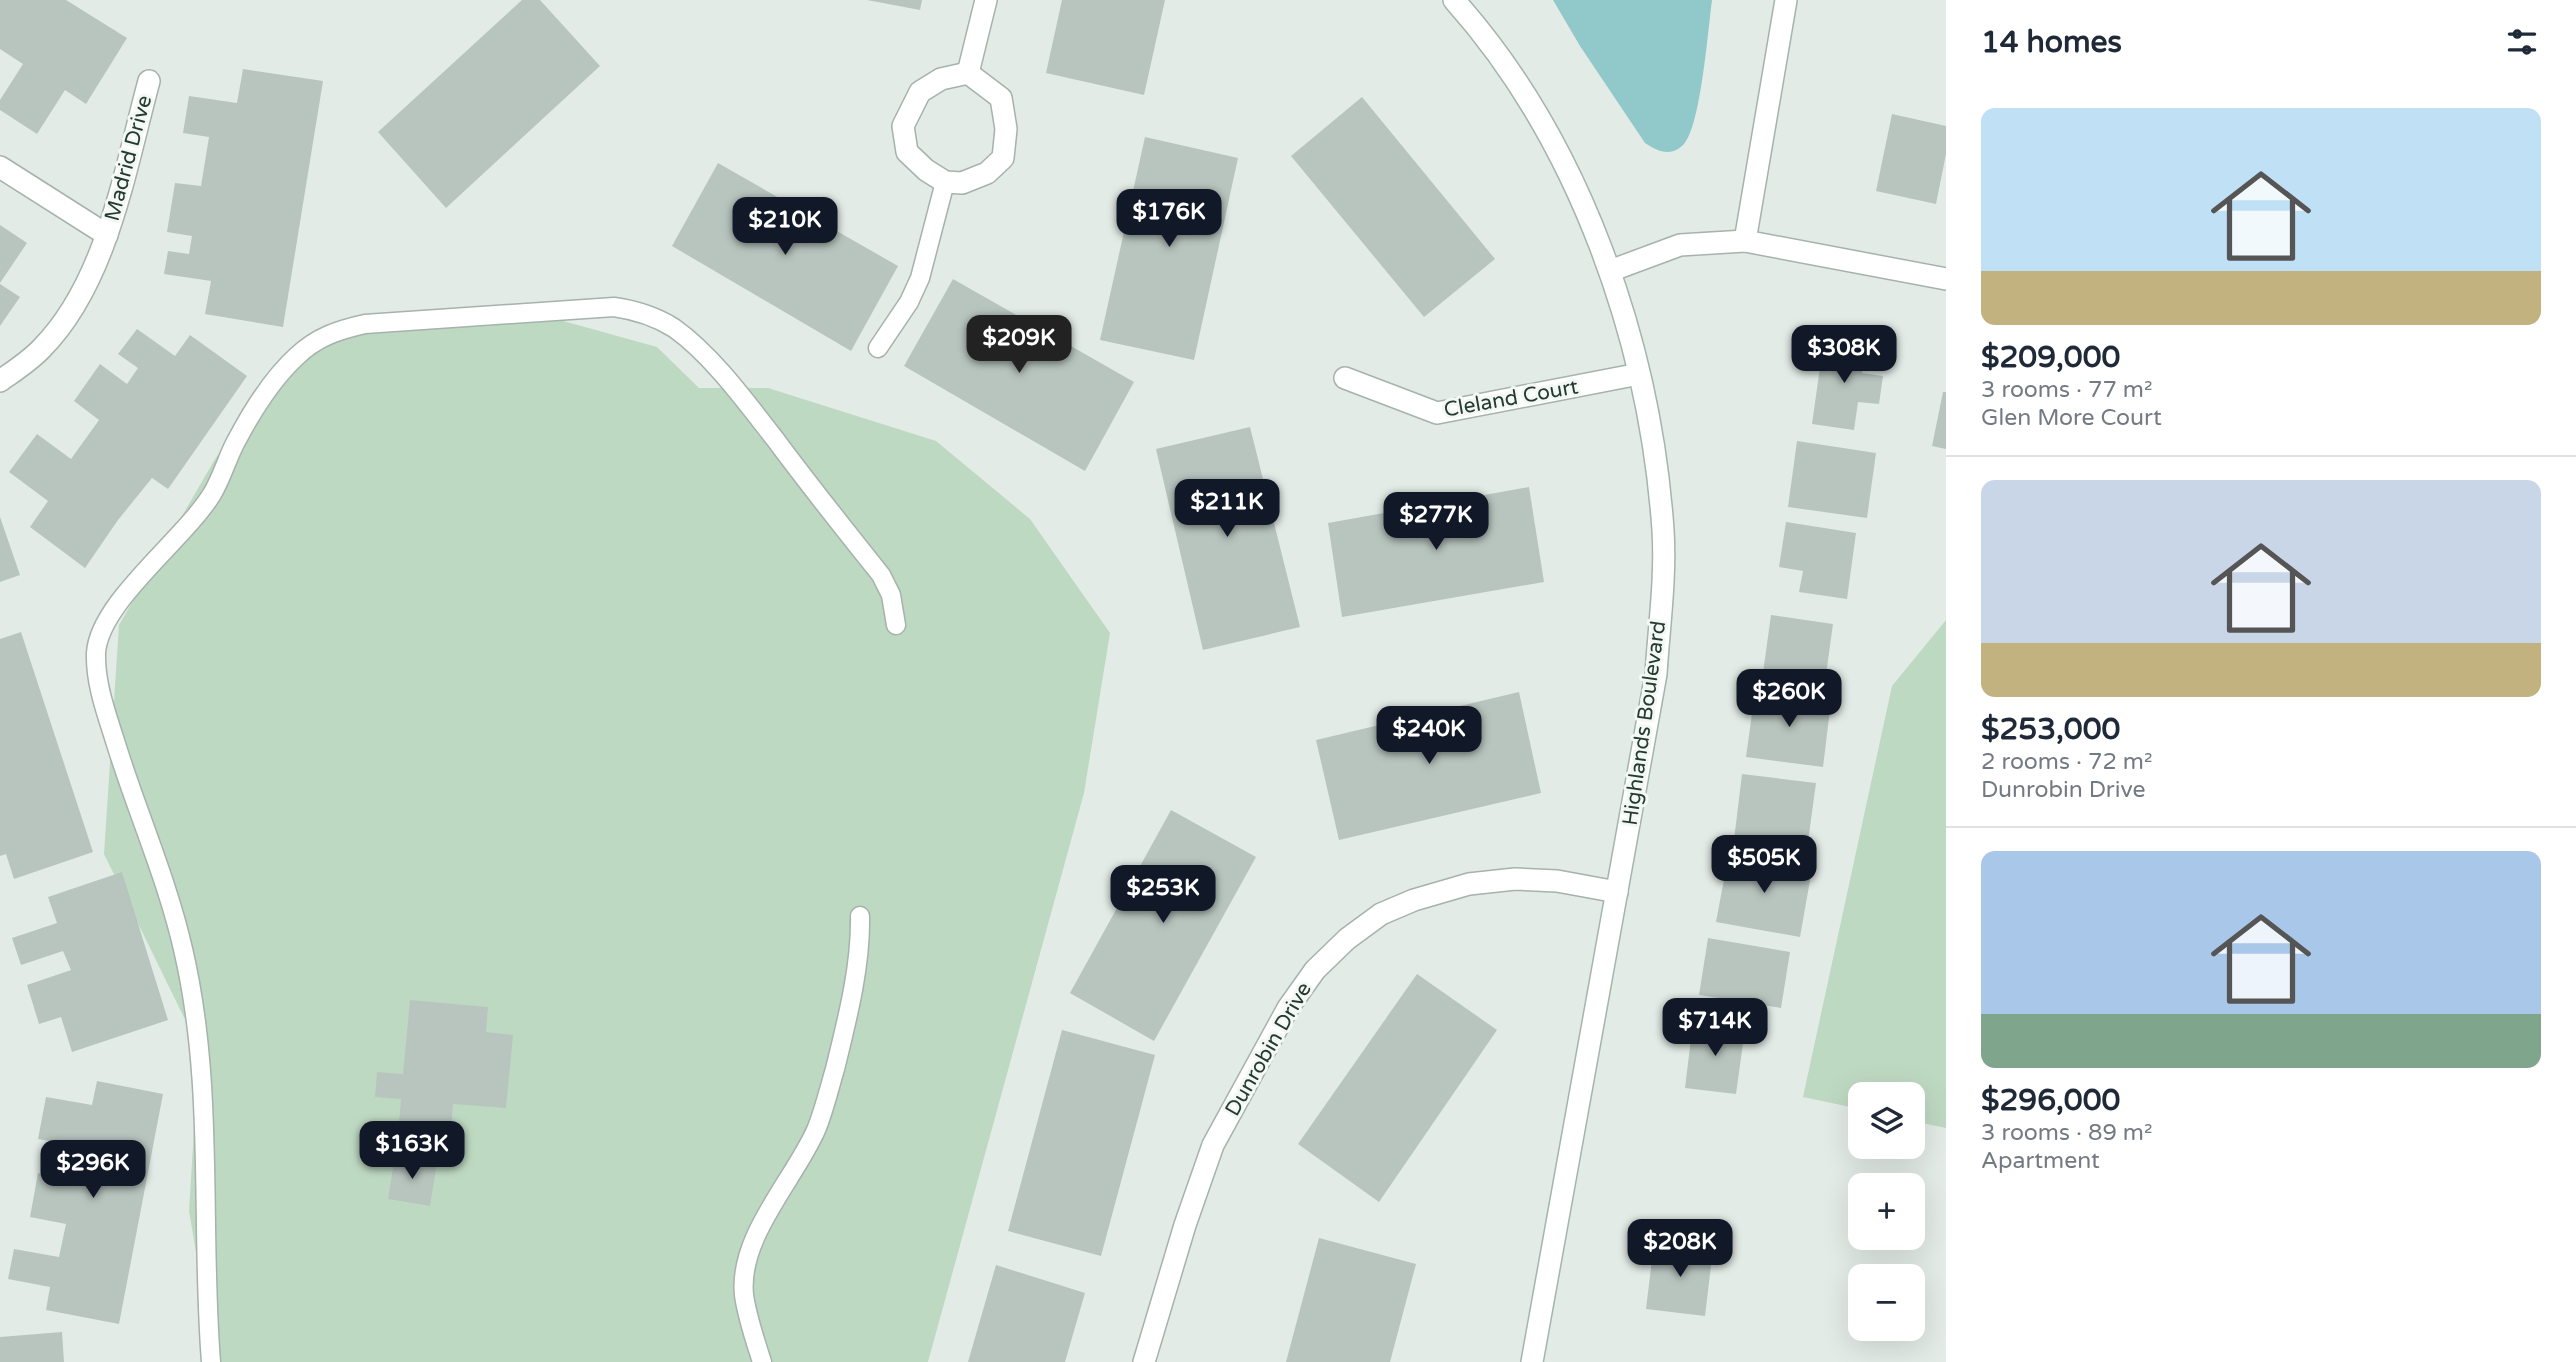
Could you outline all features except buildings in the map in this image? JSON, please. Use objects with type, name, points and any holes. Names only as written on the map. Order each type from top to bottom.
[{"type":"street","points":[[968,73],[986,0]]},
{"type":"street","name":"Highlands Boulevard","points":[[1454,0],[1505,64],[1550,140],[1582,203],[1610,271],[1651,428],[1663,532],[1663,585],[1656,674],[1532,1362]]},
{"type":"street","points":[[1745,241],[1786,0]]},
{"type":"street","points":[[968,73],[1001,98],[1006,129],[1003,158],[988,173],[962,183],[945,182],[906,152],[903,125],[920,92],[941,79],[968,73]]},
{"type":"street","name":"Madrid Drive","points":[[0,167],[107,234],[149,82]]},
{"type":"street","points":[[0,381],[42,348],[74,308],[89,280],[107,234]]},
{"type":"street","points":[[1610,271],[1680,245],[1745,241],[1946,279]]},
{"type":"street","name":"Cleland Court","points":[[1345,378],[1437,413],[1639,374]]},
{"type":"street","name":"Dunrobin Drive","points":[[1144,1362],[1185,1225],[1213,1145],[1288,1009],[1315,970],[1347,939],[1381,914],[1414,900],[1469,884],[1515,879],[1557,881],[1617,892]]},
{"type":"lane","points":[[878,348],[909,302],[920,278],[945,182]]},
{"type":"lane","points":[[211,1362],[205,1218],[204,1092],[198,1032],[183,948],[150,839],[124,773],[105,708],[97,675],[96,650],[111,613],[131,586],[161,556],[212,494],[238,437],[270,386],[296,357],[314,342],[337,330],[365,324],[614,307],[637,310],[653,317],[674,328],[700,350],[749,406],[881,575],[891,596],[896,625]]},
{"type":"lane","points":[[762,1362],[744,1293],[749,1255],[758,1232],[800,1163],[820,1117],[844,1035],[861,943],[860,916]]},
{"type":"green space","points":[[520,309],[657,347],[699,388],[768,388],[936,441],[1030,519],[1110,633],[1084,793],[928,1362],[210,1362],[208,1323],[189,1211],[199,1048],[104,854],[119,625],[215,459],[286,366],[382,313]]},
{"type":"green space","points":[[1946,620],[1946,1128],[1925,1124],[1925,1082],[1848,1082],[1848,1106],[1803,1097],[1892,686]]},
{"type":"water","points":[[1553,0],[1712,0],[1699,98],[1690,134],[1684,144],[1675,151],[1665,152],[1645,143],[1580,46]]}]
